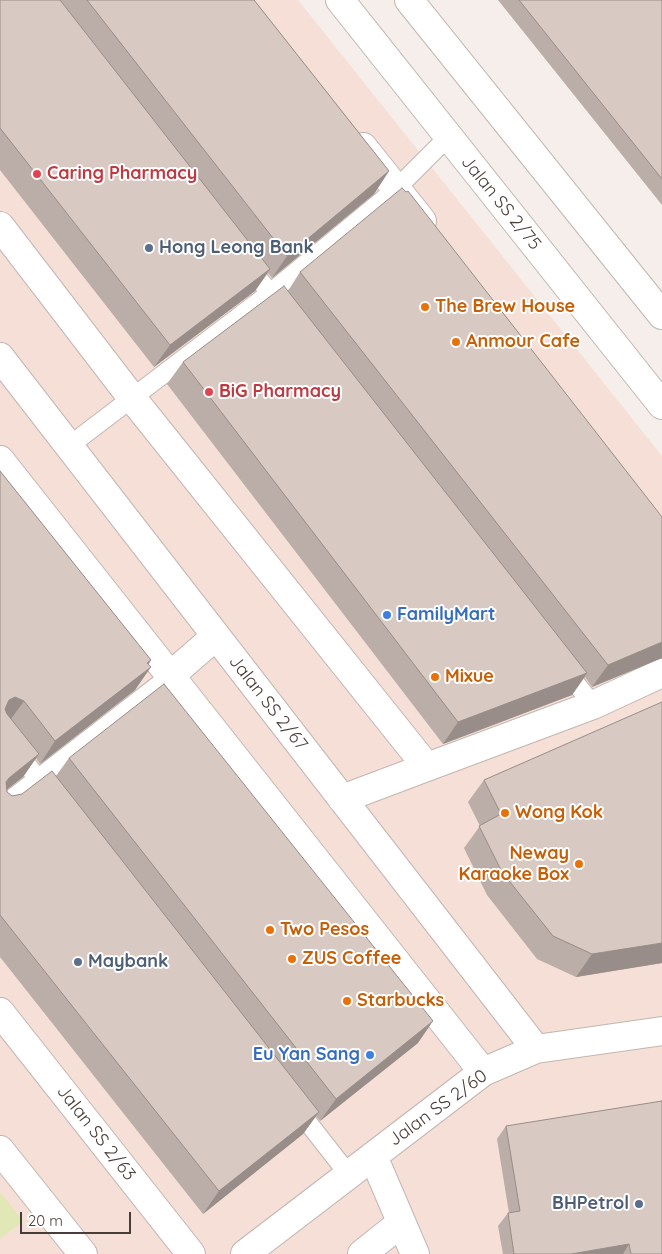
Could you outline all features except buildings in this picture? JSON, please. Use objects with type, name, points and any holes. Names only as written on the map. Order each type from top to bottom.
[{"type":"street","name":"Jalan SS 2/75","points":[[340,0],[662,404]]},
{"type":"street","points":[[409,0],[662,315]]},
{"type":"street","points":[[349,129],[440,243]]},
{"type":"street","points":[[0,226],[132,398],[427,767]]},
{"type":"street","name":"Jalan SS 2/67","points":[[0,357],[536,1049]]},
{"type":"street","points":[[0,460],[483,1072]]},
{"type":"street","points":[[170,676],[216,636]]},
{"type":"street","points":[[342,799],[593,705],[662,673]]},
{"type":"street","name":"Jalan SS 2/63","points":[[0,1012],[191,1254]]},
{"type":"street","name":"Jalan SS 2/60","points":[[245,1254],[483,1072],[536,1049],[662,1031]]},
{"type":"street","points":[[0,1150],[82,1254]]},
{"type":"street","points":[[373,1156],[415,1254]]},
{"type":"street","points":[[362,1254],[402,1223]]},
{"type":"lane","points":[[69,446],[270,292],[396,189],[448,137]]},
{"type":"lane","points":[[240,254],[294,324]]},
{"type":"lane","points":[[550,650],[593,705]]},
{"type":"lane","points":[[0,808],[170,676]]},
{"type":"lane","points":[[0,730],[62,809]]},
{"type":"lane","points":[[287,1097],[348,1175]]},
{"type":"shaded area","points":[[0,0],[298,0],[662,456],[662,1254],[0,1254]]},
{"type":"green space","points":[[0,1192],[23,1221],[0,1239]]},
{"type":"place","name":"Caring Pharmacy","points":[[37,174]]},
{"type":"place","name":"Hong Leong Bank","points":[[149,248]]},
{"type":"place","name":"The Brew House","points":[[425,307]]},
{"type":"place","name":"Anmour Cafe","points":[[456,342]]},
{"type":"place","name":"BiG Pharmacy","points":[[209,392]]},
{"type":"place","name":"FamilyMart","points":[[387,615]]},
{"type":"place","name":"Mixue","points":[[435,677]]},
{"type":"place","name":"Wong Kok","points":[[505,813]]},
{"type":"place","name":"Neway Karaoke Box","points":[[579,864]]},
{"type":"place","name":"Two Pesos","points":[[270,930]]},
{"type":"place","name":"ZUS Coffee","points":[[292,959]]},
{"type":"place","name":"Maybank","points":[[78,962]]},
{"type":"place","name":"Starbucks","points":[[347,1001]]},
{"type":"place","name":"Eu Yan Sang","points":[[370,1055]]},
{"type":"place","name":"BHPetrol","points":[[639,1204]]}]
